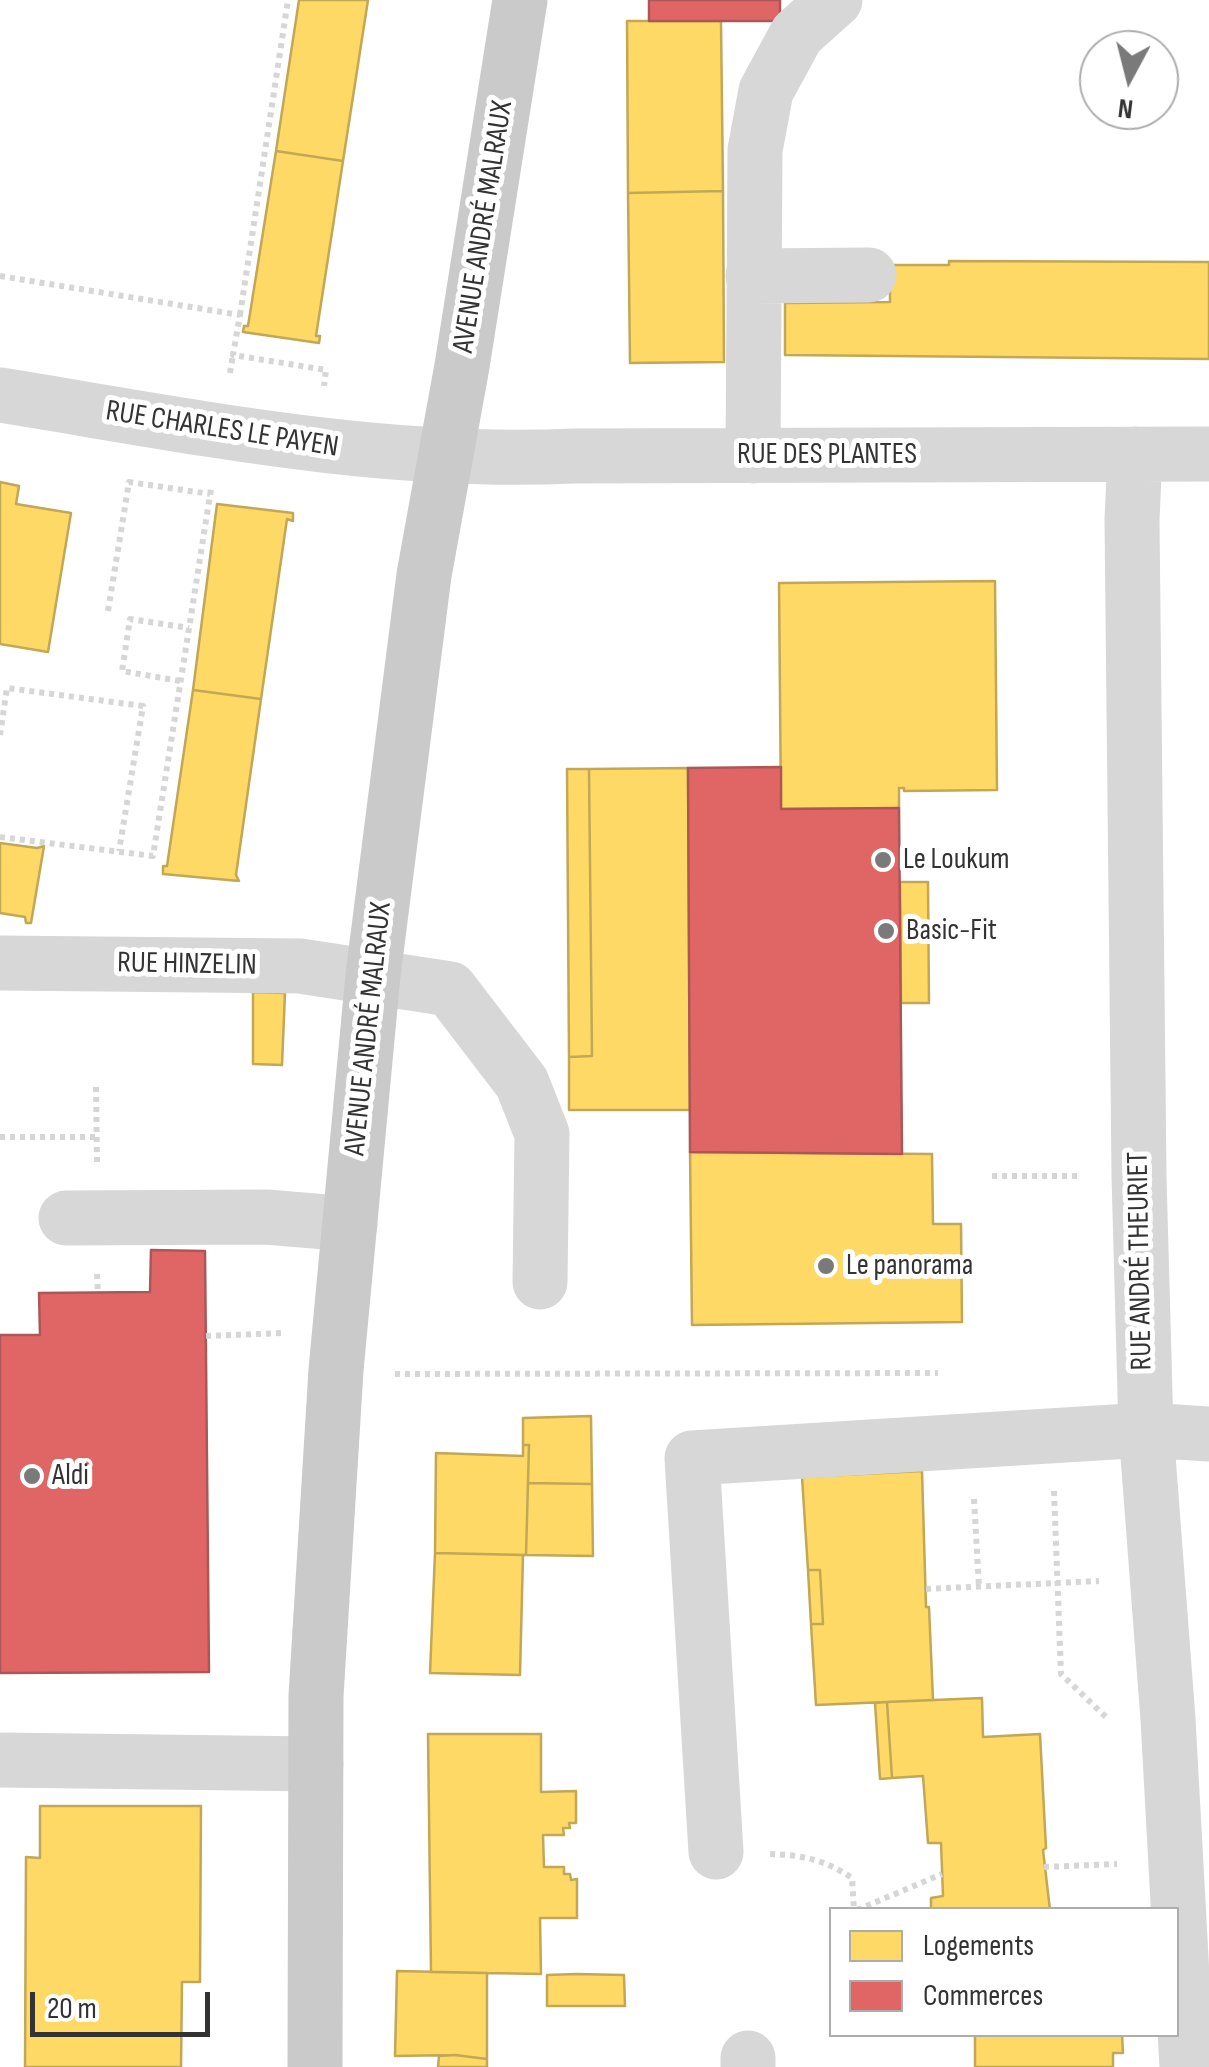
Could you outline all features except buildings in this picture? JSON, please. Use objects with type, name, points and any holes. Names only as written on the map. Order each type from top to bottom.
[{"type":"main road","name":"AVENUE ANDRÉ MALRAUX","points":[[316,2067],[316,1696],[338,1350],[373,975],[424,574],[520,0]]},
{"type":"street","points":[[753,456],[754,150],[766,91],[796,34],[835,0]]},
{"type":"street","points":[[753,276],[869,275]]},
{"type":"street","name":"RUE CHARLES LE PAYEN","points":[[0,395],[330,448],[445,456]]},
{"type":"street","name":"RUE ANDRÉ THEURIET","points":[[1135,454],[1132,520],[1138,1176],[1146,1430],[1176,1861],[1194,2048]]},
{"type":"street","name":"RUE DES PLANTES","points":[[445,456],[509,459],[1209,454]]},
{"type":"street","name":"RUE HINZELIN","points":[[0,963],[300,966],[450,989],[522,1083],[542,1134],[540,1282]]},
{"type":"street","points":[[66,1218],[266,1217],[350,1224]]},
{"type":"street","points":[[716,1852],[692,1458],[1146,1430],[1209,1434]]},
{"type":"street","points":[[0,1760],[316,1764]]},
{"type":"path","points":[[288,0],[233,355],[326,370],[322,396]]},
{"type":"path","points":[[0,276],[240,315]]},
{"type":"path","points":[[0,838],[152,856],[220,430]]},
{"type":"path","points":[[108,611],[129,482],[210,494]]},
{"type":"path","points":[[180,680],[122,672],[127,636],[130,619],[188,628]]},
{"type":"path","points":[[0,735],[7,688],[142,706],[120,852]]},
{"type":"path","points":[[0,1137],[96,1137]]},
{"type":"path","points":[[992,1176],[1138,1176]]},
{"type":"path","points":[[206,1336],[338,1350],[423,1376],[938,1373]]},
{"type":"path","points":[[1051,1435],[1062,1674],[1112,1722],[1168,1720]]},
{"type":"path","points":[[971,1440],[979,1588]]},
{"type":"path","points":[[926,1589],[1157,1578]]},
{"type":"path","points":[[716,1852],[803,1855],[829,1863],[852,1878],[856,1907]]},
{"type":"path","points":[[1044,1867],[1176,1861]]},
{"type":"path","points":[[863,1907],[942,1874]]},
{"type":"place","name":"Le Loukum","points":[[883,860]]},
{"type":"place","name":"Basic-Fit","points":[[886,931]]},
{"type":"place","name":"Le panorama","points":[[826,1266]]},
{"type":"place","name":"Aldi","points":[[32,1476]]}]
